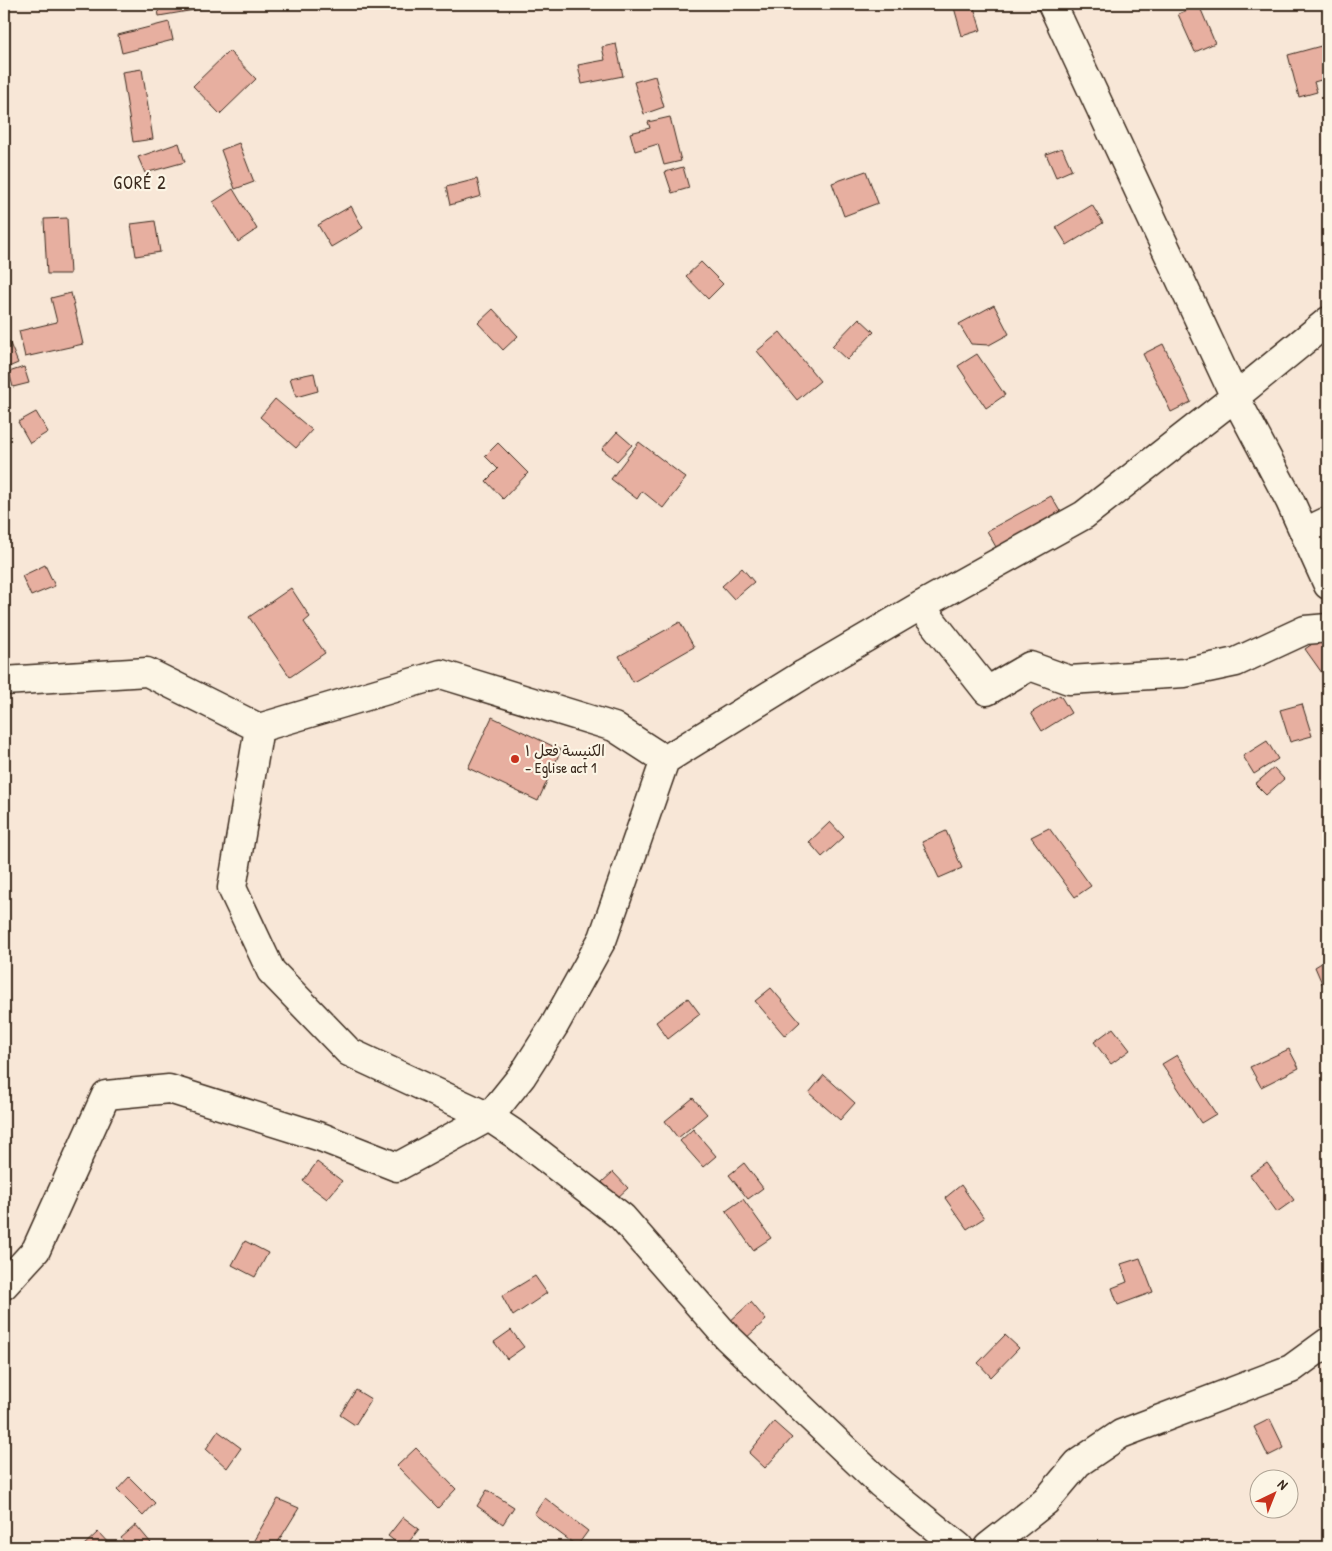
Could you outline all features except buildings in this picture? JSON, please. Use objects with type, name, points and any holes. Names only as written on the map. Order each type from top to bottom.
[{"type":"street","points":[[1052,4],[1235,397],[1290,501],[1316,527],[1328,585]]},
{"type":"street","points":[[4,1284],[36,1250],[106,1095],[169,1089],[321,1137],[397,1167],[489,1116],[522,1076],[554,1026],[604,938],[665,760],[804,674],[920,606],[1084,515],[1235,397],[1328,321]]},
{"type":"street","points":[[920,606],[987,691],[1030,666],[1068,680],[1184,674],[1236,662],[1305,630],[1328,628]]},
{"type":"street","points":[[4,681],[147,672],[259,728],[441,674],[614,727],[665,760]]},
{"type":"street","points":[[259,728],[232,888],[271,972],[349,1052],[489,1116],[622,1217],[728,1337],[881,1484],[959,1547]]},
{"type":"street","points":[[988,1547],[1046,1501],[1078,1464],[1121,1434],[1291,1369],[1328,1342]]},
{"type":"place","name":"الكنيسة فعل ۱ – Eglise act 1","points":[[515,759]]},
{"type":"district","name":"GORÉ 2","points":[[140,182]]}]
